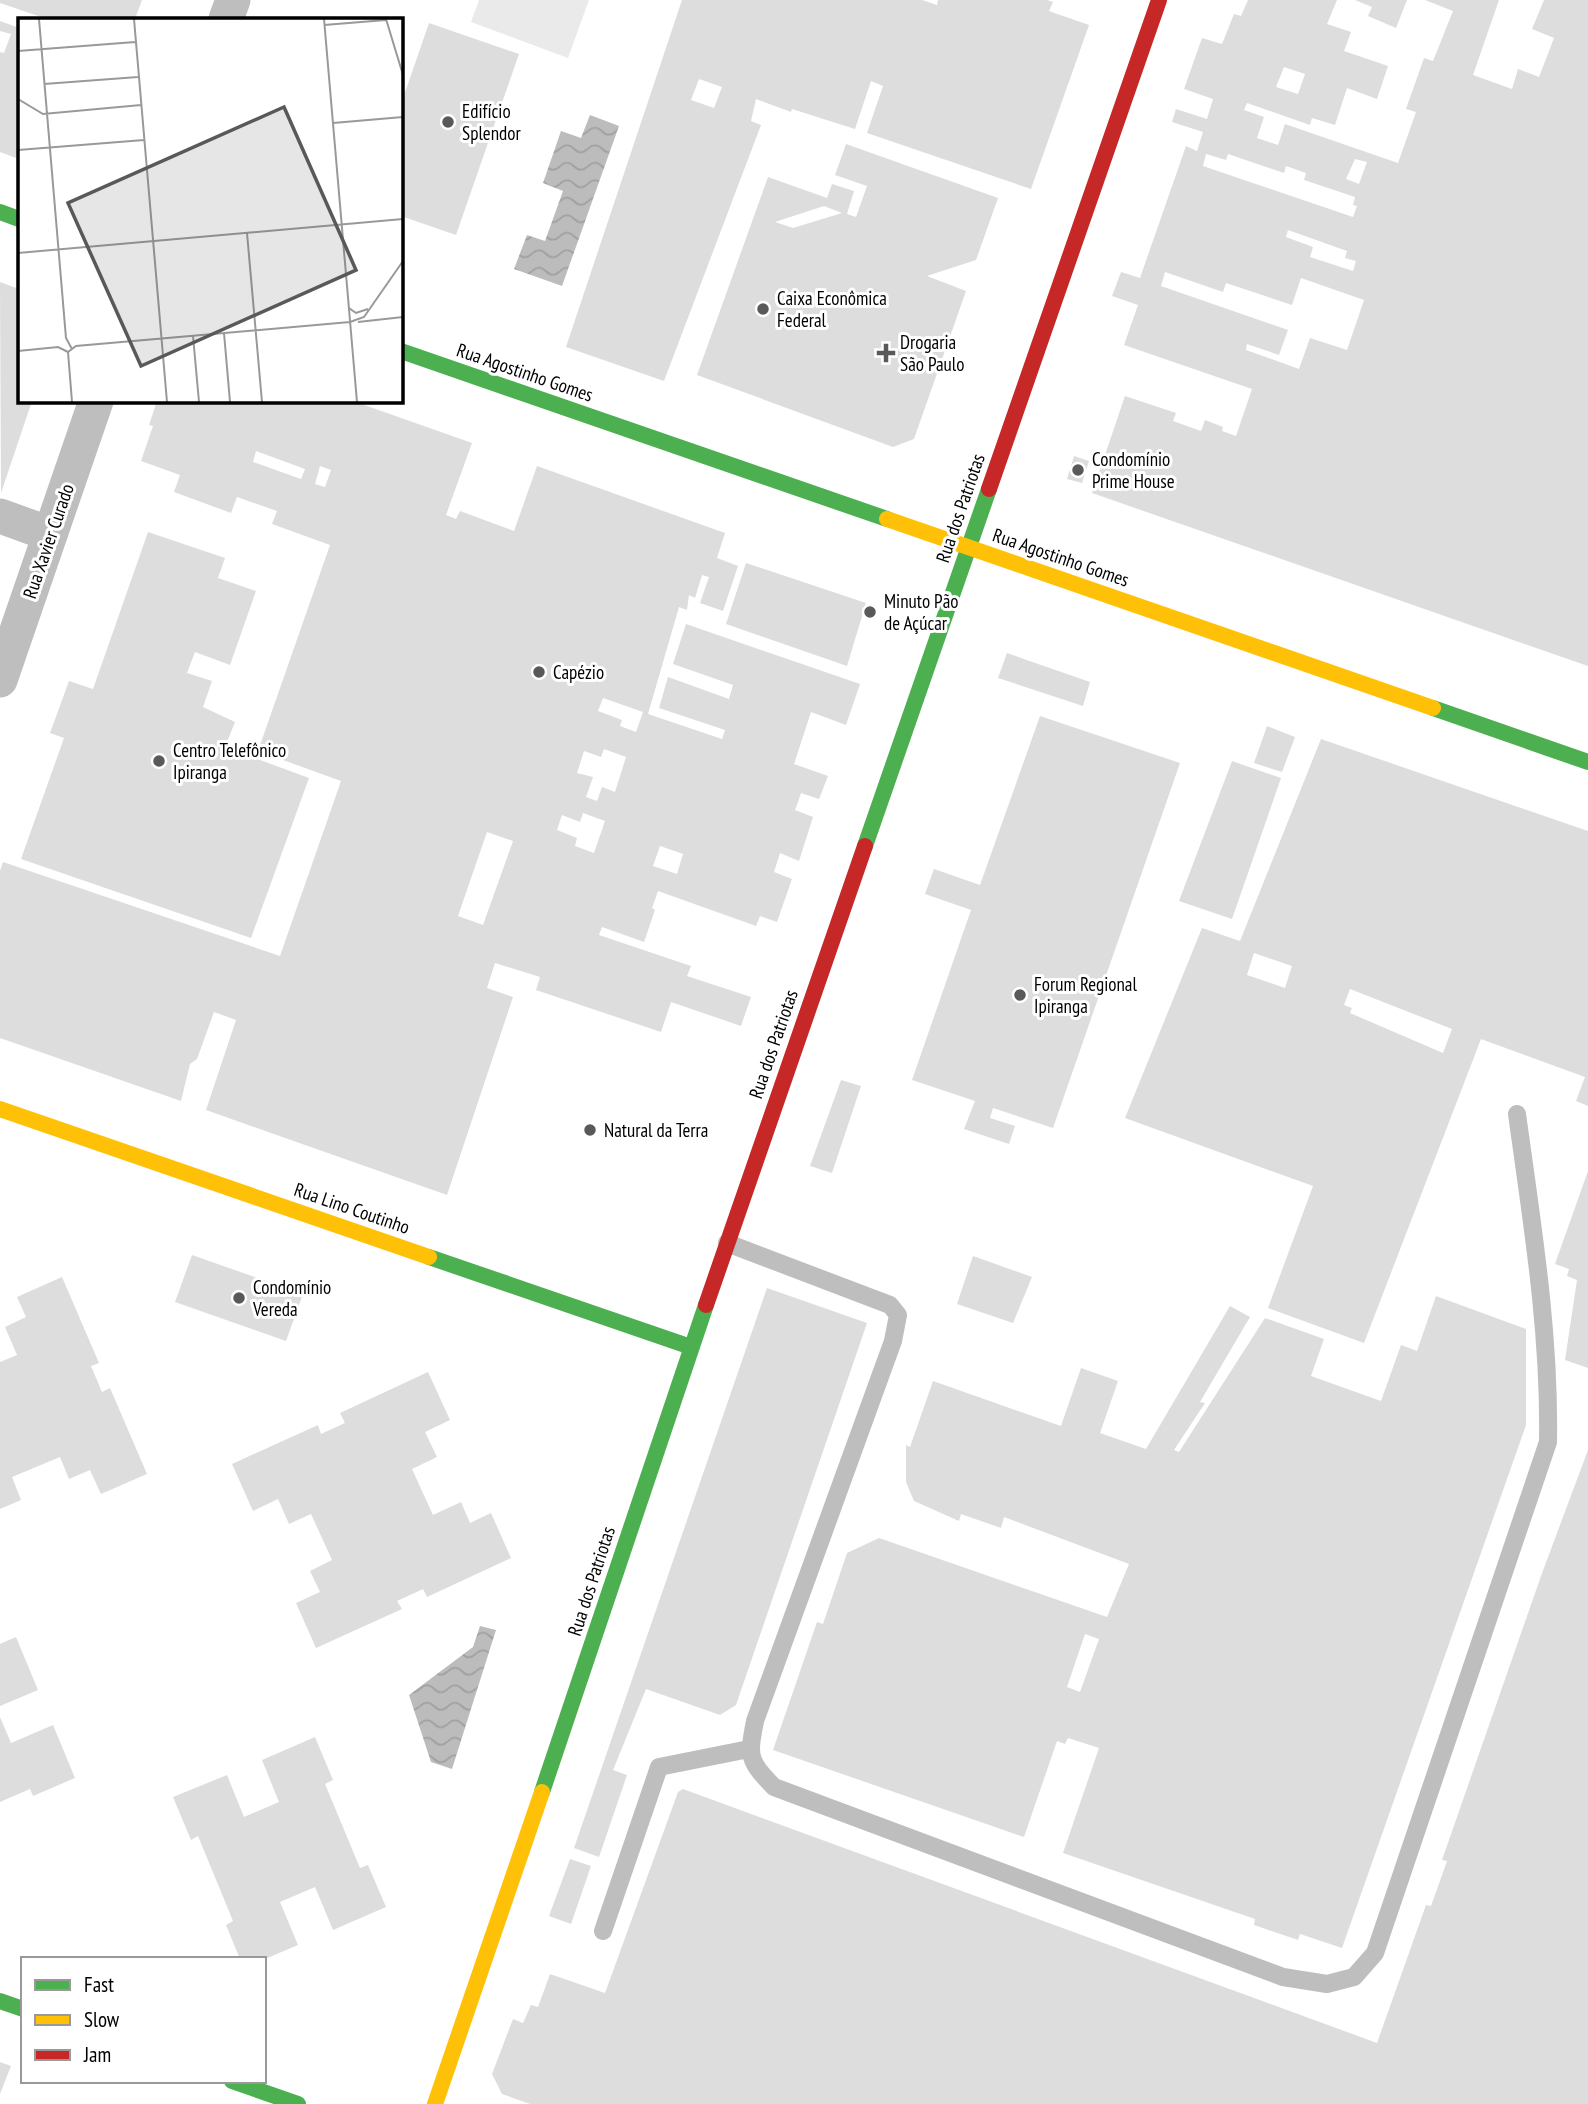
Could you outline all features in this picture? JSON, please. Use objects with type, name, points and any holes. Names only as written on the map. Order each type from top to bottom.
[{"type":"main road","name":"Rua dos Patriotas","points":[[435,2104],[561,1738],[691,1347],[1159,0]]},
{"type":"main road","points":[[0,212],[18,219]]},
{"type":"main road","name":"Rua Agostinho Gomes","points":[[402,351],[1588,762]]},
{"type":"main road","name":"Rua Lino Coutinho","points":[[0,1109],[691,1347]]},
{"type":"main road","points":[[0,2001],[21,2008]]},
{"type":"main road","points":[[238,2083],[298,2104]]},
{"type":"street","points":[[226,18],[233,0]]},
{"type":"street","name":"Rua Xavier Curado","points":[[0,680],[96,402]]},
{"type":"street","points":[[0,516],[50,534]]},
{"type":"lane","points":[[727,1243],[890,1305],[898,1315],[894,1341],[755,1721],[749,1749],[757,1769],[774,1787],[787,1792],[1283,1977],[1327,1984],[1354,1977],[1375,1953],[1548,1442],[1549,1387],[1544,1317],[1517,1114]]},
{"type":"lane","points":[[603,1931],[659,1766],[749,1749]]},
{"type":"shaded area","points":[[479,0],[589,0],[568,58],[471,22]]},
{"type":"water","points":[[590,115],[619,126],[562,286],[514,269],[527,235],[545,241],[563,191],[543,183],[561,131],[581,138]]},
{"type":"water","points":[[480,1626],[496,1630],[452,1769],[431,1762],[409,1695],[473,1647]]},
{"type":"building","points":[[0,0],[142,0],[135,18],[44,18],[0,3]]},
{"type":"building","points":[[682,0],[922,0],[937,5],[938,0],[1047,0],[1053,2],[1049,11],[1089,25],[1031,189],[867,133],[883,86],[871,81],[855,129],[792,109],[791,112],[756,99],[751,121],[761,125],[664,381],[566,347]],"holes":[[[699,79],[722,87],[714,108],[691,100]]]},
{"type":"building","points":[[1248,0],[1337,0],[1327,24],[1351,32],[1344,51],[1388,66],[1377,99],[1347,88],[1335,125],[1312,118],[1310,125],[1247,103],[1244,110],[1264,117],[1257,138],[1278,145],[1285,124],[1398,163],[1416,112],[1406,109],[1424,58],[1433,61],[1453,11],[1425,0],[1499,0],[1473,75],[1512,89],[1518,69],[1539,77],[1554,38],[1532,29],[1544,0],[1588,0],[1588,666],[1092,493],[1125,396],[1176,413],[1173,421],[1201,431],[1205,420],[1236,436],[1252,389],[1124,345],[1138,305],[1112,296],[1121,272],[1140,278],[1186,146],[1197,151],[1203,132],[1172,122],[1176,109],[1207,119],[1213,99],[1184,89],[1202,38],[1222,44],[1234,14],[1241,16]],"holes":[[[1284,67],[1305,74],[1298,94],[1276,87]],[[1206,154],[1226,160],[1228,154],[1284,173],[1286,166],[1306,173],[1304,180],[1355,197],[1353,205],[1357,206],[1353,217],[1203,166]],[[1355,159],[1367,162],[1359,184],[1346,179]],[[1288,230],[1347,251],[1345,258],[1356,261],[1353,271],[1310,257],[1313,247],[1286,237]],[[1165,272],[1223,292],[1226,283],[1292,305],[1301,278],[1364,300],[1347,350],[1310,338],[1299,369],[1246,350],[1247,344],[1279,355],[1288,330],[1161,286]]]},
{"type":"building","points":[[1355,0],[1407,0],[1396,28],[1368,16],[1372,7]]},
{"type":"building","points":[[0,21],[18,28],[18,159],[0,152],[0,52],[4,53],[11,34],[0,31]]},
{"type":"building","name":"Edifício Splendor","points":[[429,23],[519,54],[456,235],[402,216],[402,101]]},
{"type":"building","points":[[846,144],[998,198],[976,260],[927,276],[966,291],[914,439],[893,447],[697,375],[768,177],[827,198],[832,184],[854,191],[847,214],[856,217],[867,186],[835,175]],"holes":[[[824,206],[842,213],[793,228],[775,222]]]},
{"type":"building","points":[[0,282],[18,289],[18,402],[32,402],[1,493]]},
{"type":"building","points":[[157,402],[356,402],[472,443],[446,515],[456,519],[460,511],[514,531],[537,466],[725,533],[717,558],[738,566],[723,611],[700,603],[709,577],[702,575],[695,598],[689,595],[687,610],[679,607],[648,714],[722,739],[725,730],[659,708],[668,677],[729,699],[733,685],[673,664],[686,624],[860,684],[846,725],[811,712],[794,764],[828,776],[819,799],[801,793],[795,810],[813,817],[799,861],[780,853],[774,872],[792,879],[777,922],[760,916],[756,926],[658,891],[652,908],[655,910],[644,942],[602,927],[599,935],[691,966],[687,976],[751,997],[741,1026],[671,1002],[661,1032],[536,990],[540,977],[495,963],[487,988],[513,997],[447,1195],[206,1110],[236,1020],[214,1012],[197,1059],[190,1064],[181,1101],[0,1038],[0,871],[3,862],[280,956],[341,781],[258,751],[330,545],[272,524],[277,511],[237,497],[231,513],[174,492],[180,475],[141,461],[153,426],[149,425]],"holes":[[[256,451],[305,469],[301,479],[253,462]],[[320,466],[331,470],[325,487],[315,484]],[[603,698],[643,712],[636,732],[620,726],[622,720],[598,711]],[[604,749],[626,757],[615,792],[602,787],[597,801],[586,797],[593,777],[577,773],[584,751],[601,757]],[[583,813],[605,821],[594,853],[575,846],[577,838],[557,830],[562,815],[580,822]],[[487,832],[513,841],[483,925],[458,916]],[[660,846],[683,854],[677,874],[653,866]]]},
{"type":"building","name":"Condomínio Prime House","points":[[1074,456],[1089,461],[1082,483],[1067,479]]},
{"type":"building","points":[[148,532],[225,558],[218,578],[256,591],[230,665],[195,652],[187,673],[212,681],[203,707],[235,722],[225,747],[309,778],[251,938],[21,859],[64,738],[50,733],[69,681],[93,689]]},
{"type":"building","points":[[746,563],[866,603],[847,666],[726,624]]},
{"type":"building","points":[[1007,653],[1090,682],[1083,706],[998,678]]},
{"type":"building","name":"Forum Regional Ipiranga","points":[[1040,716],[1180,763],[1053,1128],[993,1108],[990,1118],[1015,1126],[1009,1144],[964,1129],[975,1101],[912,1080],[971,910],[925,894],[934,869],[980,885]]},
{"type":"building","points":[[1267,726],[1295,737],[1282,772],[1254,763]]},
{"type":"building","points":[[1321,739],[1588,831],[1588,1106],[1576,1101],[1585,1077],[1481,1039],[1364,1343],[1268,1308],[1313,1186],[1125,1118],[1202,928],[1240,941]],"holes":[[[1254,953],[1292,966],[1285,988],[1247,975]],[[1350,989],[1452,1029],[1443,1053],[1350,1013],[1352,1008],[1344,1005]]]},
{"type":"building","points":[[1232,761],[1281,778],[1232,919],[1179,901]]},
{"type":"building","points":[[841,1080],[861,1086],[832,1173],[810,1166]]},
{"type":"building","points":[[1588,1171],[1588,1368],[1565,1360],[1577,1280],[1567,1276],[1569,1269],[1555,1264]]},
{"type":"building","name":"Condomínio Vereda","points":[[192,1255],[303,1294],[286,1341],[175,1302]]},
{"type":"building","points":[[973,1256],[1032,1277],[1013,1323],[957,1304]]},
{"type":"building","points":[[62,1277],[99,1363],[91,1366],[102,1392],[110,1388],[147,1474],[101,1494],[90,1470],[69,1479],[60,1457],[12,1477],[21,1500],[0,1509],[0,1362],[17,1355],[5,1327],[26,1317],[17,1297]]},
{"type":"building","points":[[767,1288],[867,1323],[736,1705],[720,1715],[646,1689],[613,1770],[627,1775],[599,1857],[574,1848]]},
{"type":"building","points":[[1436,1296],[1526,1329],[1526,1425],[1342,1948],[1300,1934],[1298,1940],[1254,1925],[1255,1919],[1063,1853],[1099,1748],[1068,1738],[1065,1744],[1057,1741],[1024,1837],[773,1750],[817,1622],[823,1624],[847,1553],[879,1538],[1107,1617],[1129,1564],[1004,1517],[1001,1528],[961,1514],[959,1521],[914,1501],[906,1482],[906,1445],[910,1447],[933,1381],[1061,1426],[1081,1368],[1118,1381],[1100,1433],[1146,1449],[1230,1306],[1250,1317],[1200,1402],[1205,1403],[1174,1450],[1179,1452],[1265,1318],[1324,1339],[1311,1376],[1381,1401],[1401,1345],[1417,1351]],"holes":[[[1085,1634],[1099,1639],[1080,1692],[1067,1687]]]},
{"type":"building","points":[[428,1372],[450,1420],[425,1432],[437,1457],[412,1469],[433,1515],[461,1502],[470,1523],[491,1513],[511,1558],[427,1597],[423,1589],[397,1601],[402,1609],[316,1648],[296,1603],[320,1592],[310,1571],[332,1560],[311,1514],[289,1524],[278,1499],[253,1511],[232,1464],[318,1425],[321,1434],[345,1423],[340,1413]]},
{"type":"building","points":[[1588,1450],[1588,2104],[530,2104],[502,2094],[492,2074],[513,2019],[523,2023],[531,2005],[538,2007],[550,1974],[605,1993],[678,1792],[683,1789],[1377,2043],[1426,1905],[1431,1906],[1447,1861],[1442,1860]]},
{"type":"building","points":[[16,1637],[38,1690],[0,1706],[0,1644]]},
{"type":"building","points":[[0,1717],[11,1743],[53,1725],[75,1778],[33,1796],[30,1789],[0,1802]]},
{"type":"building","points":[[315,1737],[333,1780],[325,1784],[360,1868],[368,1865],[386,1907],[333,1930],[315,1887],[280,1902],[298,1945],[266,1959],[239,1957],[226,1925],[233,1921],[198,1836],[191,1840],[173,1797],[227,1775],[244,1817],[279,1802],[262,1760]]},
{"type":"building","points":[[570,1859],[591,1866],[571,1924],[549,1916]]},
{"type":"building","points":[[0,2062],[11,2066],[0,2094]]},
{"type":"traffic: fast","points":[[0,212],[18,219]]},
{"type":"traffic: fast","points":[[402,351],[887,519]]},
{"type":"traffic: fast","points":[[865,846],[989,489]]},
{"type":"traffic: fast","points":[[1433,708],[1588,762]]},
{"type":"traffic: fast","points":[[429,1257],[691,1347]]},
{"type":"traffic: fast","points":[[542,1792],[706,1305]]},
{"type":"traffic: fast","points":[[0,2001],[21,2008]]},
{"type":"traffic: fast","points":[[238,2083],[298,2104]]},
{"type":"traffic: slow","points":[[887,519],[1433,708]]},
{"type":"traffic: slow","points":[[0,1109],[429,1257]]},
{"type":"traffic: slow","points":[[435,2104],[542,1792]]},
{"type":"traffic: jam","points":[[989,489],[1159,0]]},
{"type":"traffic: jam","points":[[706,1305],[865,846]]},
{"type":"place","name":"Edifício Splendor","points":[[448,122]]},
{"type":"place","name":"Caixa Econômica Federal","points":[[763,309]]},
{"type":"place","name":"Drogaria São Paulo","points":[[886,353]]},
{"type":"place","name":"Condomínio Prime House","points":[[1078,470]]},
{"type":"place","name":"Minuto Pão de Açúcar","points":[[870,612]]},
{"type":"place","name":"Capézio","points":[[539,672]]},
{"type":"place","name":"Centro Telefônico Ipiranga","points":[[159,761]]},
{"type":"place","name":"Forum Regional Ipiranga","points":[[1020,995]]},
{"type":"place","name":"Natural da Terra","points":[[590,1130]]},
{"type":"place","name":"Condomínio Vereda","points":[[239,1298]]}]
